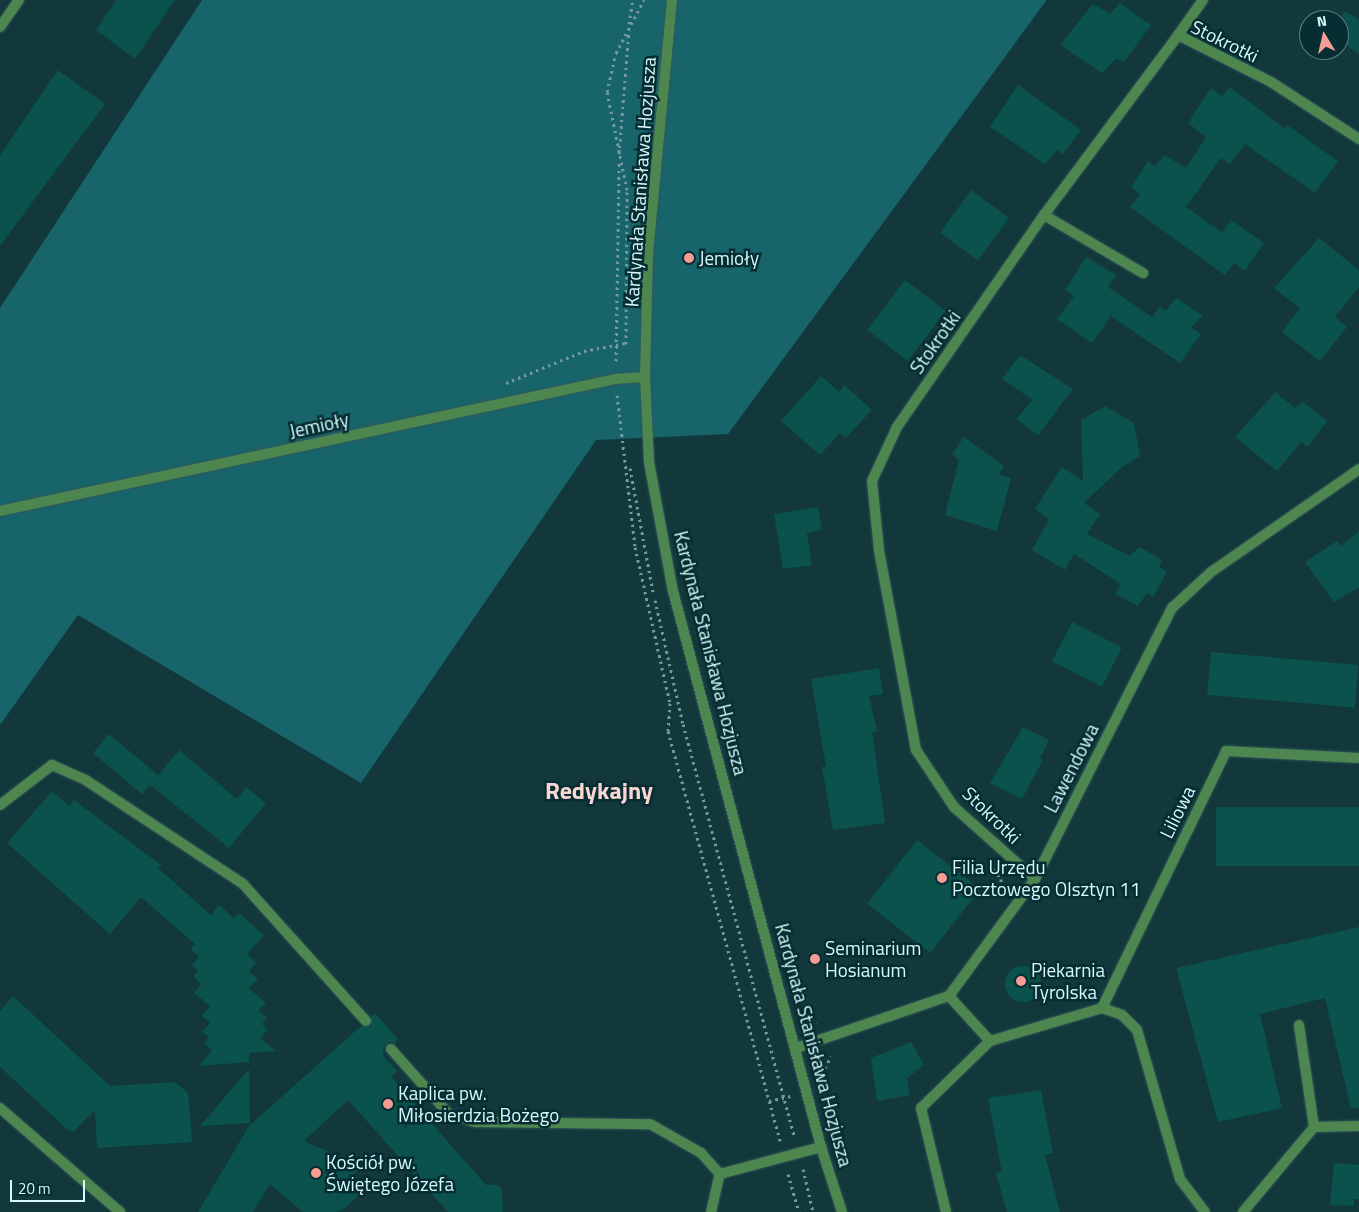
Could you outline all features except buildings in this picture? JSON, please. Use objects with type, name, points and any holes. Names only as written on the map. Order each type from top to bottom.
[{"type":"street","points":[[0,27],[18,0]]},
{"type":"street","name":"Kardynała Stanisława Hozjusza","points":[[672,0],[648,254],[646,377],[649,462],[673,591],[821,1147],[842,1212]]},
{"type":"street","points":[[1178,35],[1203,0]]},
{"type":"street","name":"Stokrotki","points":[[1035,879],[954,807],[916,750],[879,550],[872,480],[897,427],[1044,215],[1178,35],[1271,82],[1359,139]]},
{"type":"street","points":[[1044,215],[1143,273]]},
{"type":"street","name":"Jemioły","points":[[0,510],[615,379],[646,377]]},
{"type":"street","name":"Lawendowa","points":[[949,996],[1035,879],[1172,608],[1211,572],[1359,469]]},
{"type":"street","name":"Liliowa","points":[[1102,1008],[1226,750],[1359,758]]},
{"type":"street","points":[[0,805],[52,765],[84,779],[243,884],[366,1021]]},
{"type":"street","points":[[796,1048],[949,996],[990,1041]]},
{"type":"street","points":[[946,1212],[921,1108],[990,1041],[1102,1008],[1122,1015],[1137,1030],[1180,1178],[1206,1212]]},
{"type":"street","points":[[1243,1212],[1314,1127],[1299,1025]]},
{"type":"street","points":[[391,1049],[448,1114],[476,1122],[650,1124],[701,1153],[720,1174]]},
{"type":"street","points":[[0,1108],[120,1212]]},
{"type":"street","points":[[1314,1127],[1359,1126]]},
{"type":"street","points":[[720,1174],[821,1147]]},
{"type":"street","points":[[711,1212],[720,1174]]},
{"type":"path","points":[[496,385],[584,351],[626,343]]},
{"type":"path","points":[[993,866],[1001,879],[1001,900]]},
{"type":"path","points":[[790,951],[794,970]]},
{"type":"path","points":[[804,1008],[806,1017],[822,1024],[831,1056],[821,1070],[822,1079]]},
{"type":"shaded area","points":[[202,0],[1046,1],[728,434],[596,440],[361,783],[78,615],[0,725],[0,308]]},
{"type":"place","name":"Jemioły","points":[[689,258]]},
{"type":"place","name":"Filia Urzędu Pocztowego Olsztyn 11","points":[[942,878]]},
{"type":"place","name":"Seminarium Hosianum","points":[[815,959]]},
{"type":"place","name":"Piekarnia Tyrolska","points":[[1021,981]]},
{"type":"place","name":"Kaplica pw. Miłosierdzia Bożego","points":[[388,1104]]},
{"type":"place","name":"Kościół pw. Świętego Józefa","points":[[316,1173]]},
{"type":"district","name":"Redykajny","points":[[599,791]]}]
